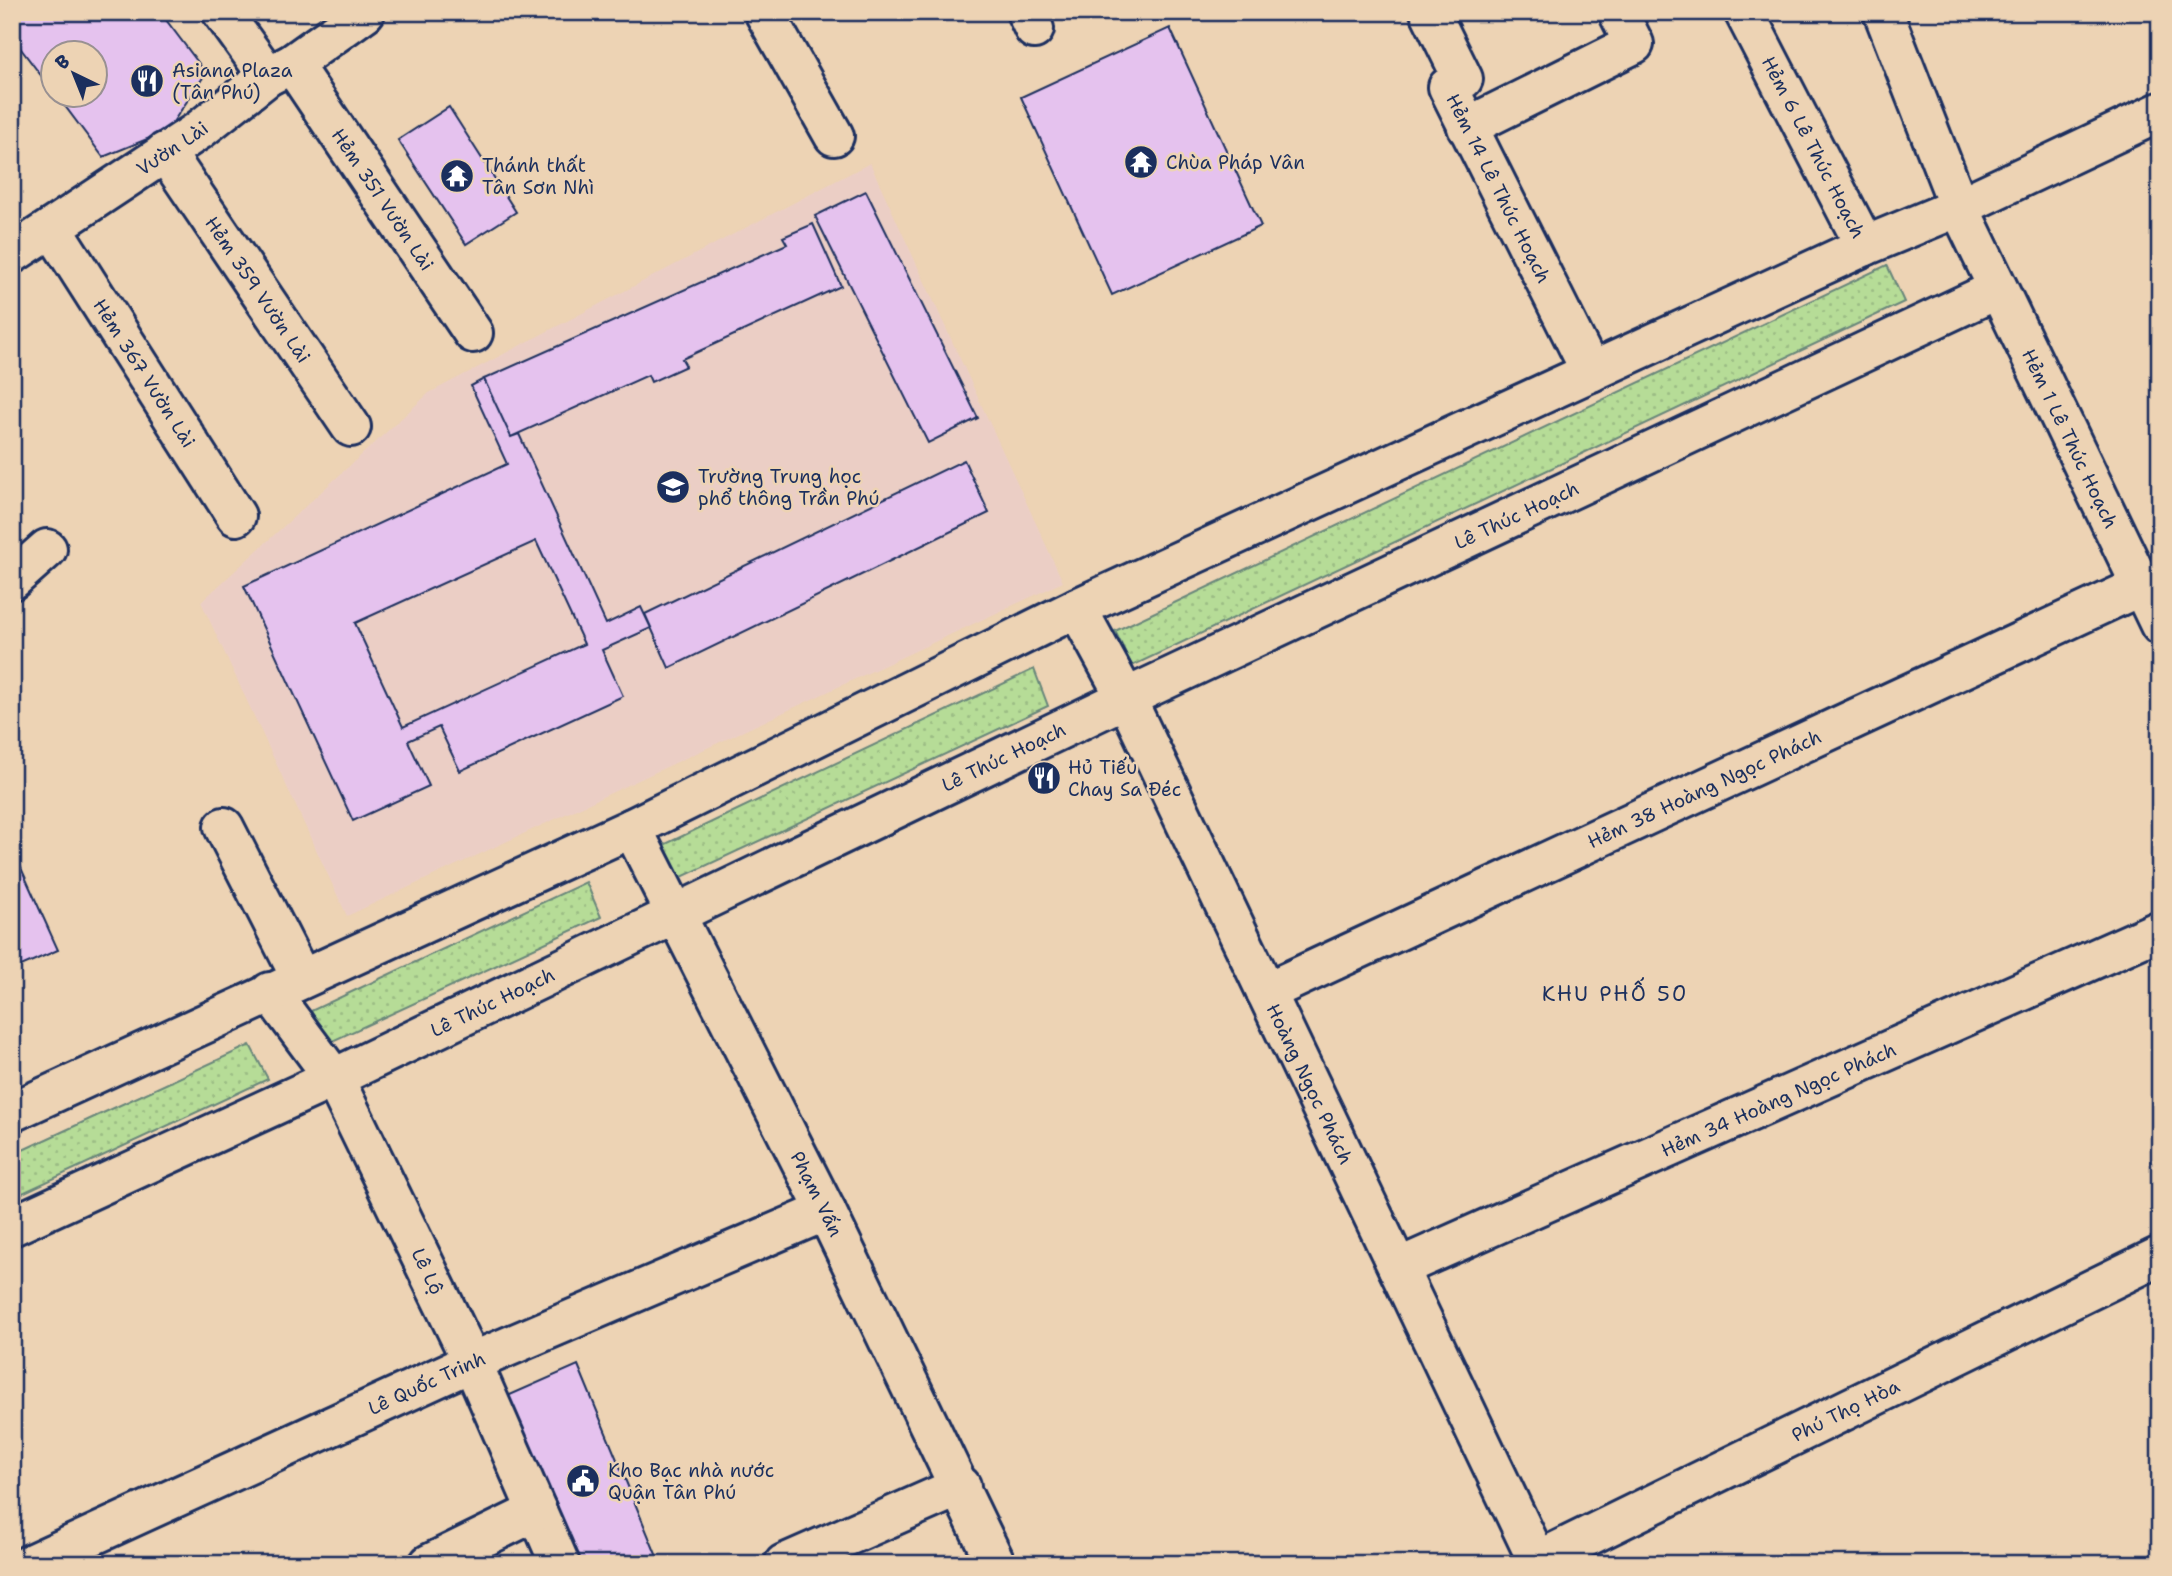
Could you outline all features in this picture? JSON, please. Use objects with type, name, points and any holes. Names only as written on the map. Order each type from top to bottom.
[{"type":"street","name":"Hẻm 351 Vườn Lài","points":[[222,12],[280,70],[473,333]]},
{"type":"street","points":[[764,12],[834,136]]},
{"type":"street","name":"Hẻm 14 Lê Thúc Hoạch","points":[[1430,12],[1463,79],[1448,87],[1591,372]]},
{"type":"street","points":[[1468,127],[1634,44],[1618,12]]},
{"type":"street","name":"Hẻm 6 Lê Thúc Hoạch","points":[[1744,12],[1865,246]]},
{"type":"street","name":"Hẻm 1 Lê Thúc Hoạch","points":[[1883,12],[1959,208],[2160,625]]},
{"type":"street","name":"Vườn Lài","points":[[12,254],[165,152],[362,13]]},
{"type":"street","points":[[12,1112],[632,828],[1077,608],[1865,246],[1959,208],[2160,112]]},
{"type":"street","name":"Hẻm 359 Vườn Lài","points":[[165,152],[351,427]]},
{"type":"street","name":"Hẻm 367 Vườn Lài","points":[[52,228],[236,516]]},
{"type":"street","name":"Lê Thúc Hoạch","points":[[12,1226],[334,1078],[1126,698],[1998,289]]},
{"type":"street","points":[[12,580],[47,549]]},
{"type":"street","name":"Hẻm 38 Hoàng Ngọc Phách","points":[[1266,992],[2143,585]]},
{"type":"street","name":"Hoàng Ngọc Phách","points":[[1077,608],[1126,698],[1536,1563]]},
{"type":"street","name":"Lê Lộ","points":[[224,827],[286,985],[472,1362],[560,1564]]},
{"type":"street","name":"Phạm Vấn","points":[[632,828],[674,916],[826,1211],[961,1486],[996,1564]]},
{"type":"street","name":"Hẻm 34 Hoàng Ngọc Phách","points":[[1398,1268],[2160,929]]},
{"type":"street","name":"Lê Quốc Trinh","points":[[30,1564],[472,1362],[826,1211]]},
{"type":"street","name":"Phú Thọ Hòa","points":[[1536,1563],[2160,1256]]},
{"type":"street","points":[[784,1564],[961,1486]]},
{"type":"street","points":[[429,1564],[537,1511]]},
{"type":"shaded area","name":"Trường Trung học phổ thông Trần Phú","points":[[870,163],[1063,582],[347,916],[201,602],[429,393]]},
{"type":"green space","points":[[1887,265],[1904,302],[1132,666],[1115,631]]},
{"type":"green space","points":[[1034,669],[1048,706],[669,883],[653,850]]},
{"type":"green space","points":[[586,882],[601,917],[326,1044],[311,1011]]},
{"type":"green space","points":[[250,1045],[268,1079],[12,1198],[12,1155]]},
{"type":"building","name":"Asiana Plaza (Tân Phú)","points":[[12,12],[160,12],[206,73],[167,131],[103,157],[66,108],[108,108],[108,38],[38,38],[38,71],[12,37]]},
{"type":"building","name":"Chùa Pháp Vân","points":[[1170,28],[1261,226],[1112,295],[1021,97]]},
{"type":"building","name":"Thánh thất Tân Sơn Nhì","points":[[449,107],[516,212],[466,244],[398,140]]},
{"type":"building","points":[[866,191],[978,418],[928,443],[815,216]]},
{"type":"building","points":[[813,224],[841,286],[682,359],[686,366],[651,382],[648,375],[511,437],[484,379],[787,244],[783,237]]},
{"type":"building","points":[[484,379],[511,437],[519,434],[606,624],[641,607],[651,628],[602,650],[623,696],[460,771],[439,727],[408,741],[429,786],[353,821],[244,586],[507,464],[471,386]],"holes":[[[536,541],[584,644],[403,727],[355,623]]]},
{"type":"building","points":[[964,460],[989,513],[669,668],[645,614]]},
{"type":"building","points":[[12,848],[58,950],[12,970]]},
{"type":"building","name":"Kho Bạc nhà nước Quận Tân Phú","points":[[578,1365],[660,1564],[578,1564],[503,1398]]},
{"type":"place","name":"Asiana Plaza (Tân Phú)","points":[[147,81]]},
{"type":"place","name":"Chùa Pháp Vân","points":[[1141,162]]},
{"type":"place","name":"Thánh thất Tân Sơn Nhì","points":[[457,176]]},
{"type":"place","name":"Trường Trung học phổ thông Trần Phú","points":[[673,487]]},
{"type":"place","name":"Hủ Tiếu Chay Sa Đéc","points":[[1044,778]]},
{"type":"place","name":"Kho Bạc nhà nước Quận Tân Phú","points":[[583,1481]]},
{"type":"district","name":"KHU PHỐ 50","points":[[1615,994]]}]
